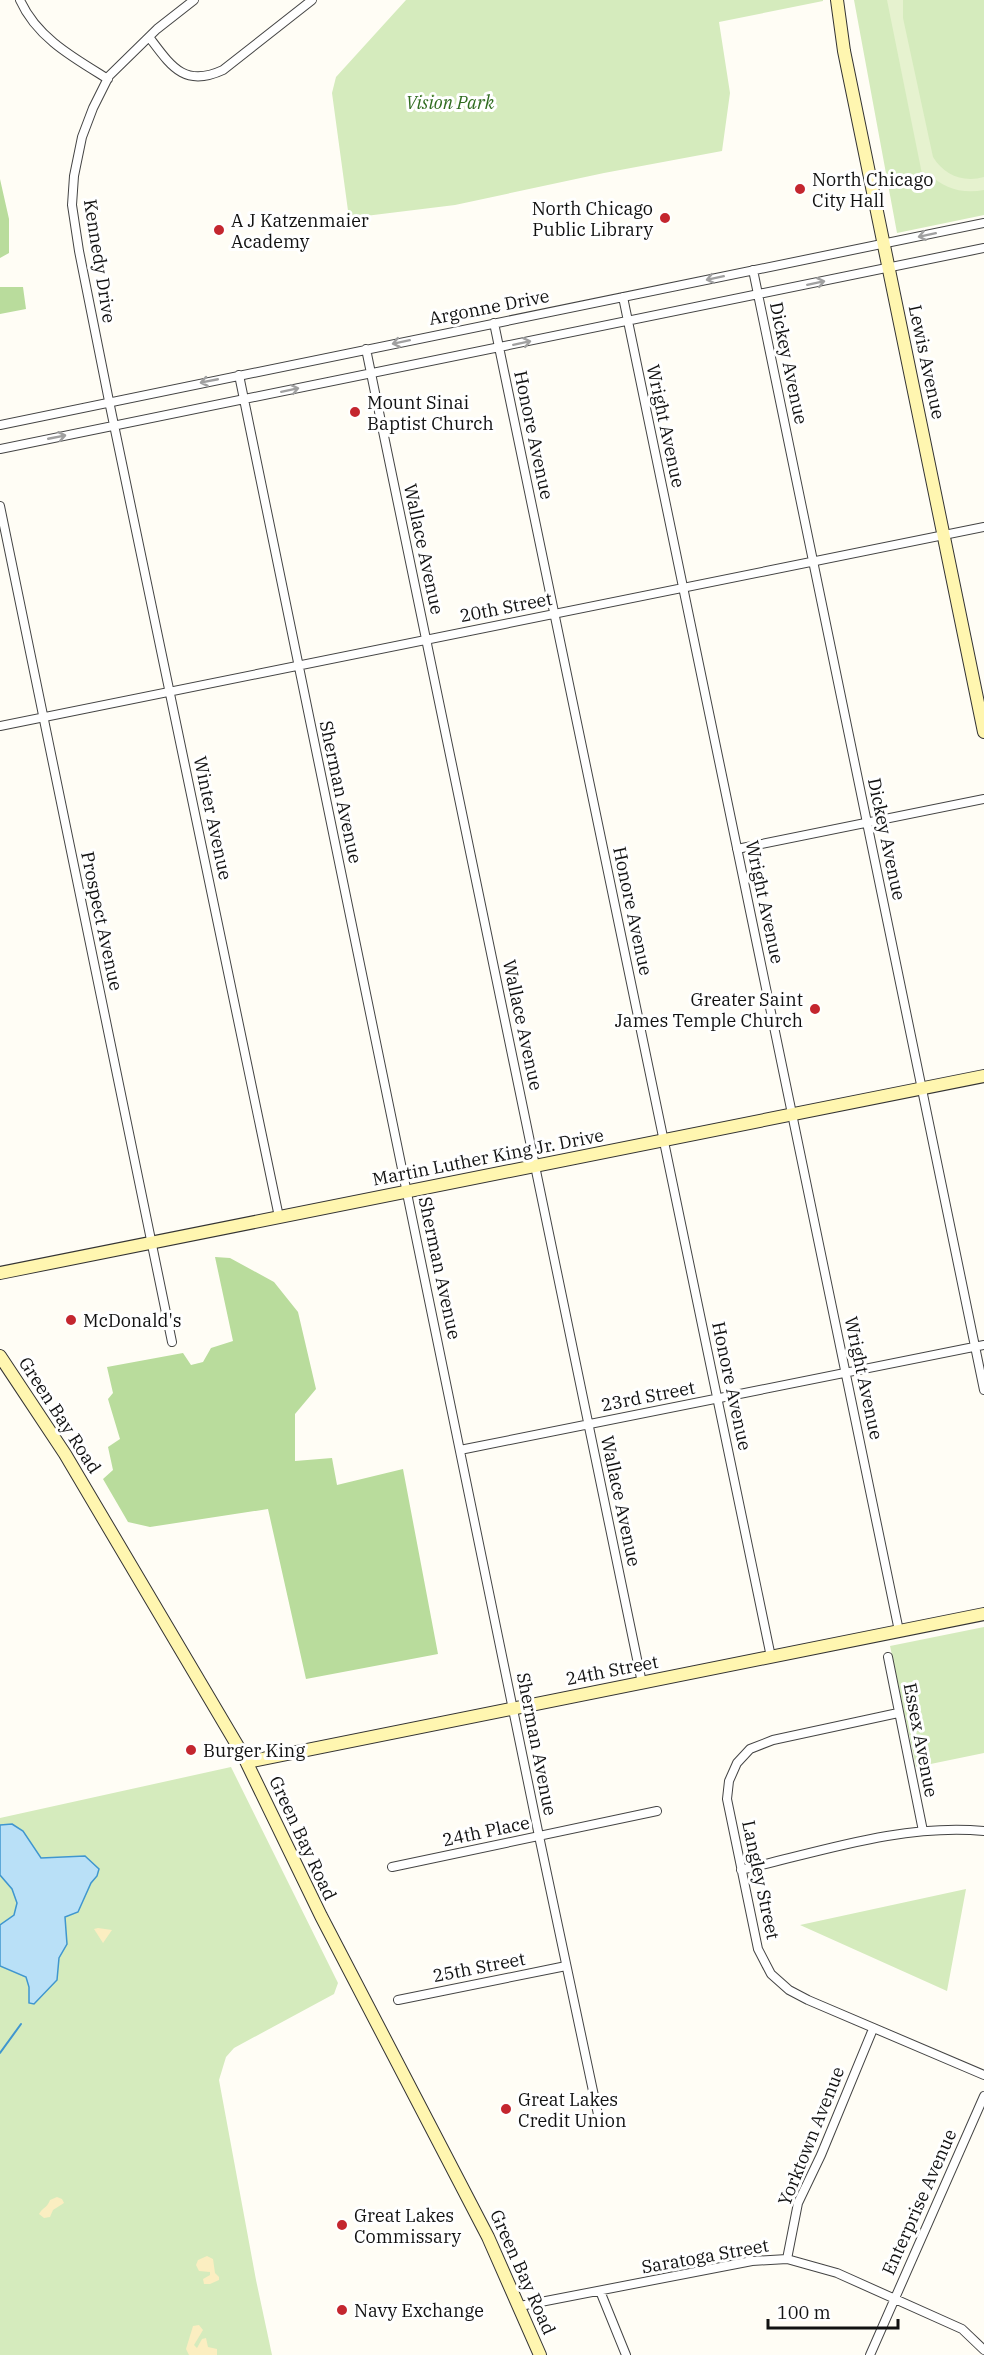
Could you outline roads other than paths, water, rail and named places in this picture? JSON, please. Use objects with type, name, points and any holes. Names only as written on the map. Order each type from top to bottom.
[{"type":"main road","name":"Lewis Avenue","points":[[837,0],[844,51],[984,732]]},
{"type":"main road","name":"Martin Luther King Jr. Drive","points":[[0,1273],[984,1076]]},
{"type":"main road","name":"Green Bay Road","points":[[0,1356],[72,1465],[191,1663],[247,1762],[321,1916],[471,2203],[520,2306],[540,2355]]},
{"type":"main road","name":"24th Street","points":[[247,1762],[984,1614]]},
{"type":"street","points":[[20,0],[26,13],[39,29],[63,52],[108,80]]},
{"type":"street","name":"Kennedy Drive","points":[[114,426],[79,251],[72,205],[74,176],[82,137],[93,108],[108,80],[149,37],[194,0]]},
{"type":"street","points":[[149,37],[179,72],[198,78],[223,70],[312,0]]},
{"type":"street","name":"Argonne Drive","points":[[0,425],[984,223]]},
{"type":"street","points":[[0,449],[984,248]]},
{"type":"street","name":"Dickey Avenue","points":[[753,270],[922,1088],[980,1346],[984,1390]]},
{"type":"street","name":"Wright Avenue","points":[[623,297],[899,1631]]},
{"type":"street","name":"Honore Avenue","points":[[494,323],[771,1657]]},
{"type":"street","name":"Wallace Avenue","points":[[366,349],[642,1683]]},
{"type":"street","name":"Sherman Avenue","points":[[239,375],[600,2124]]},
{"type":"street","name":"Winter Avenue","points":[[114,426],[279,1217]]},
{"type":"street","name":"Prospect Avenue","points":[[0,506],[172,1342]]},
{"type":"street","name":"20th Street","points":[[0,726],[984,527]]},
{"type":"street","points":[[737,849],[984,799]]},
{"type":"street","name":"23rd Street","points":[[460,1450],[980,1346]]},
{"type":"street","name":"Essex Avenue","points":[[888,1657],[922,1831]]},
{"type":"street","name":"Langley Street","points":[[898,1713],[772,1740],[750,1749],[737,1763],[729,1781],[727,1799],[758,1949],[771,1974],[789,1990],[873,2029],[984,2075]]},
{"type":"street","name":"24th Place","points":[[392,1867],[657,1811]]},
{"type":"street","points":[[741,1870],[902,1833],[962,1829],[984,1831]]},
{"type":"street","name":"25th Street","points":[[398,2000],[567,1966]]},
{"type":"street","name":"Yorktown Avenue","points":[[787,2259],[798,2203],[821,2155],[873,2029]]},
{"type":"street","name":"Enterprise Avenue","points":[[870,2355],[984,2096]]},
{"type":"street","name":"Saratoga Street","points":[[520,2306],[753,2261],[787,2259],[837,2273],[962,2329],[984,2350]]},
{"type":"street","points":[[600,2291],[626,2355]]},
{"type":"water","points":[[12,1824],[23,1831],[41,1858],[85,1856],[99,1869],[78,1912],[65,1917],[67,1944],[59,1958],[57,1980],[34,2004],[29,2003],[29,1987],[26,1977],[0,1966],[0,1925],[14,1915],[17,1903],[12,1889],[0,1875],[0,1825]]},
{"type":"waterway","points":[[0,2053],[21,2024]]},
{"type":"place","name":"North Chicago City Hall","points":[[800,189]]},
{"type":"place","name":"North Chicago Public Library","points":[[665,218]]},
{"type":"place","name":"A J Katzenmaier Academy","points":[[219,230]]},
{"type":"place","name":"Mount Sinai Baptist Church","points":[[355,412]]},
{"type":"place","name":"Greater Saint James Temple Church","points":[[815,1009]]},
{"type":"place","name":"McDonald's","points":[[71,1320]]},
{"type":"place","name":"Burger King","points":[[191,1750]]},
{"type":"place","name":"Great Lakes Credit Union","points":[[506,2109]]},
{"type":"place","name":"Great Lakes Commissary","points":[[342,2225]]},
{"type":"place","name":"Navy Exchange","points":[[342,2310]]},
{"type":"park label","name":"Vision Park","points":[[450,102]]}]
